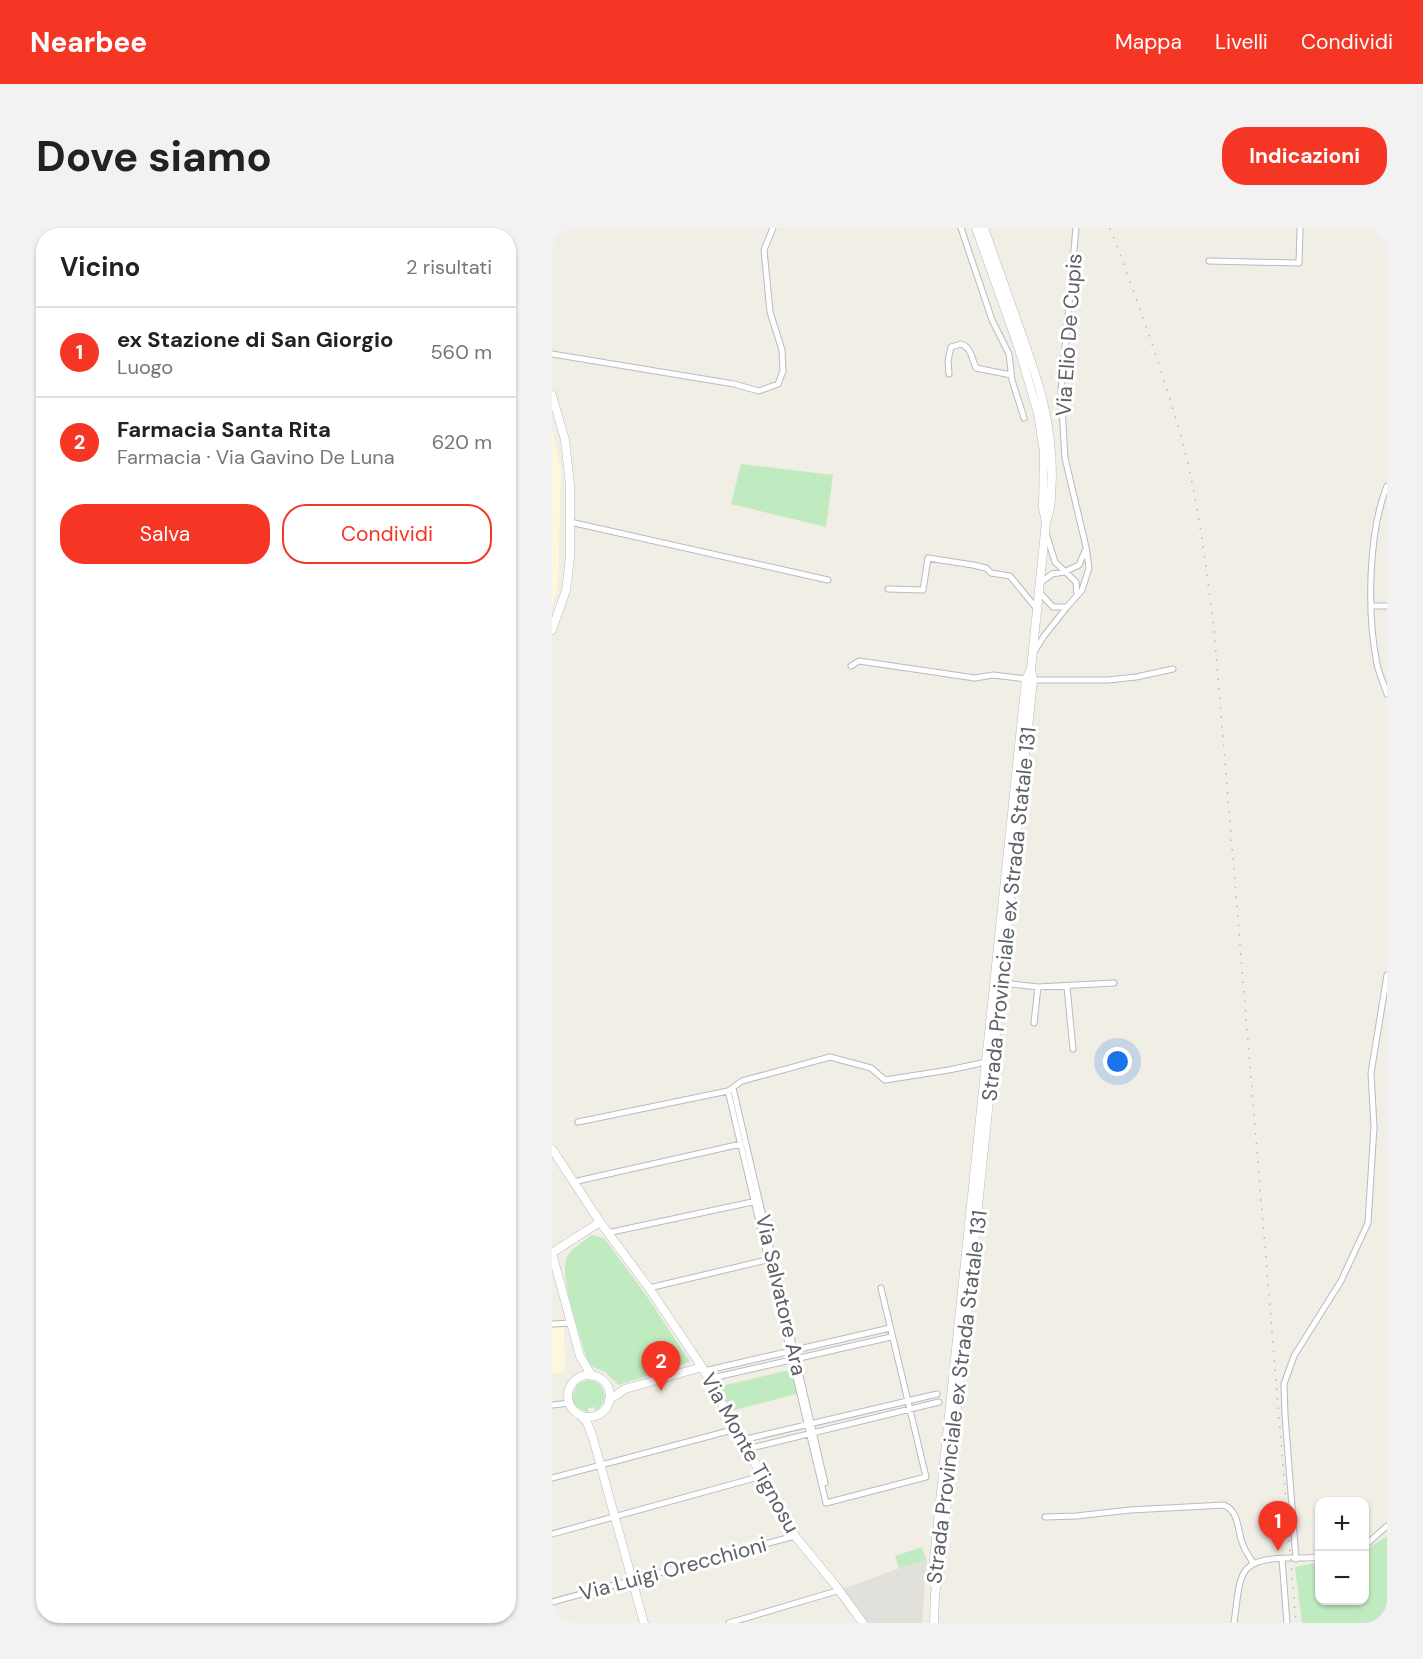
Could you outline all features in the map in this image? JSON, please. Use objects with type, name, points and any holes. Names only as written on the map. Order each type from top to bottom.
[{"type":"main road","name":"Strada Provinciale ex Strada Statale 131","points":[[976,228],[1018,345],[1038,413],[1044,452],[1043,508],[1046,522]]},
{"type":"main road","name":"Strada Provinciale ex Strada Statale 131","points":[[935,1594],[933,1569],[986,1062],[1046,522],[1050,512],[1052,449],[1046,408],[1037,376],[984,228]]},
{"type":"main road","points":[[552,395],[566,440],[570,465],[570,556],[566,590],[552,630]]},
{"type":"main road","name":"Strada Provinciale ex Strada Statale 131","points":[[935,1594],[944,1537],[1002,983],[1029,679]]},
{"type":"main road","name":"Via Monte Tignosu","points":[[552,1149],[607,1233],[649,1288],[704,1372],[795,1536],[840,1590],[863,1623]]},
{"type":"main road","points":[[592,1376],[580,1356],[552,1252],[600,1222]]},
{"type":"main road","points":[[579,1378],[580,1356]]},
{"type":"main road","points":[[607,1386],[625,1389],[704,1372]]},
{"type":"main road","points":[[592,1436],[595,1422],[609,1400],[607,1386],[603,1381],[592,1376],[579,1378],[571,1386],[570,1403],[587,1422],[592,1436],[644,1623]]},
{"type":"main road","points":[[609,1400],[625,1389]]},
{"type":"main road","points":[[580,1415],[590,1417],[599,1414]]},
{"type":"main road","points":[[934,1623],[935,1594]]},
{"type":"street","points":[[552,354],[734,384],[759,391],[778,384],[783,371],[782,350],[770,312],[764,250],[773,228]]},
{"type":"street","points":[[961,228],[992,320],[1009,354],[1011,375],[1024,418]]},
{"type":"street","name":"Via Elio De Cupis","points":[[1032,656],[1044,636],[1076,598],[1086,581],[1089,568],[1065,459],[1061,391],[1076,228]]},
{"type":"street","points":[[1209,261],[1299,263],[1300,228]]},
{"type":"street","points":[[949,374],[948,361],[951,347],[961,344],[966,345],[969,349],[976,368],[1011,375]]},
{"type":"street","points":[[1387,486],[1373,535],[1371,621],[1377,666],[1387,694]]},
{"type":"street","points":[[570,522],[828,580]]},
{"type":"street","points":[[1045,531],[1055,562],[1076,582],[1078,590],[1076,598]]},
{"type":"street","points":[[1040,583],[1052,574],[1064,572],[1078,565],[1086,547]]},
{"type":"street","points":[[888,589],[923,590],[928,558],[973,565],[986,568],[991,573],[1010,576],[1037,609]]},
{"type":"street","points":[[1039,592],[1053,607],[1067,607]]},
{"type":"street","points":[[1372,606],[1387,606]]},
{"type":"street","points":[[851,666],[859,661],[975,678],[993,675],[1029,679],[1108,680],[1173,669]]},
{"type":"street","points":[[1296,1559],[1284,1384],[1293,1356],[1341,1281],[1368,1223],[1374,1126],[1371,1073],[1387,975]]},
{"type":"street","points":[[1002,983],[1038,987],[1114,983]]},
{"type":"street","points":[[1034,1023],[1038,987]]},
{"type":"street","points":[[1066,987],[1073,1049]]},
{"type":"street","points":[[578,1122],[730,1090],[742,1081],[830,1057],[871,1068],[885,1080],[986,1062]]},
{"type":"street","name":"Via Salvatore Ara","points":[[730,1090],[741,1144],[757,1201]]},
{"type":"street","name":"Via Salvatore Ara","points":[[730,1090],[828,1503],[926,1477],[910,1410]]},
{"type":"street","points":[[573,1182],[741,1144]]},
{"type":"street","points":[[607,1233],[757,1201]]},
{"type":"street","points":[[649,1288],[770,1259]]},
{"type":"street","points":[[881,1288],[910,1410]]},
{"type":"street","points":[[552,1324],[571,1323]]},
{"type":"street","points":[[704,1372],[890,1328]]},
{"type":"street","points":[[704,1372],[794,1359],[891,1336]]},
{"type":"street","points":[[742,1440],[937,1394]]},
{"type":"street","points":[[747,1449],[939,1402]]},
{"type":"street","points":[[552,1405],[570,1403]]},
{"type":"street","points":[[552,1478],[736,1429]]},
{"type":"street","points":[[552,1534],[762,1476]]},
{"type":"street","points":[[1045,1517],[1224,1505],[1234,1514],[1242,1544],[1253,1563]]},
{"type":"street","points":[[1369,1542],[1387,1526]]},
{"type":"street","name":"Via Luigi Orecchioni","points":[[552,1602],[633,1582],[795,1536]]},
{"type":"street","points":[[1234,1623],[1239,1584],[1245,1569],[1253,1563],[1272,1559],[1315,1557]]},
{"type":"street","points":[[1282,1559],[1287,1623]]},
{"type":"street","points":[[729,1623],[840,1590]]},
{"type":"shaded area","points":[[552,429],[561,467],[558,589],[552,605]]},
{"type":"shaded area","points":[[564,1327],[565,1372],[552,1374],[552,1328]]},
{"type":"shaded area","points":[[927,1558],[922,1623],[867,1623],[843,1589]]},
{"type":"green space","points":[[741,464],[833,475],[826,527],[731,504]]},
{"type":"green space","points":[[592,1235],[604,1238],[648,1298],[690,1362],[619,1385],[605,1372],[588,1362],[568,1293],[565,1266],[569,1254]]},
{"type":"green space","points":[[794,1369],[800,1393],[727,1412],[713,1388]]},
{"type":"green space","points":[[588,1380],[600,1385],[605,1399],[599,1409],[595,1411],[594,1407],[588,1408],[588,1413],[574,1405],[572,1398],[577,1384]]},
{"type":"green space","points":[[1387,1536],[1387,1623],[1302,1623],[1295,1567],[1315,1563],[1315,1605],[1369,1605],[1369,1547]]},
{"type":"green space","points":[[922,1547],[926,1560],[899,1568],[895,1556]]},
{"type":"railway","points":[[1110,228],[1149,335],[1183,444],[1198,513],[1208,583],[1214,629],[1296,1623]]},
{"type":"place","name":"Farmacia Santa Rita","points":[[661,1391]]},
{"type":"place","name":"ex Stazione di San Giorgio","points":[[1278,1551]]}]
